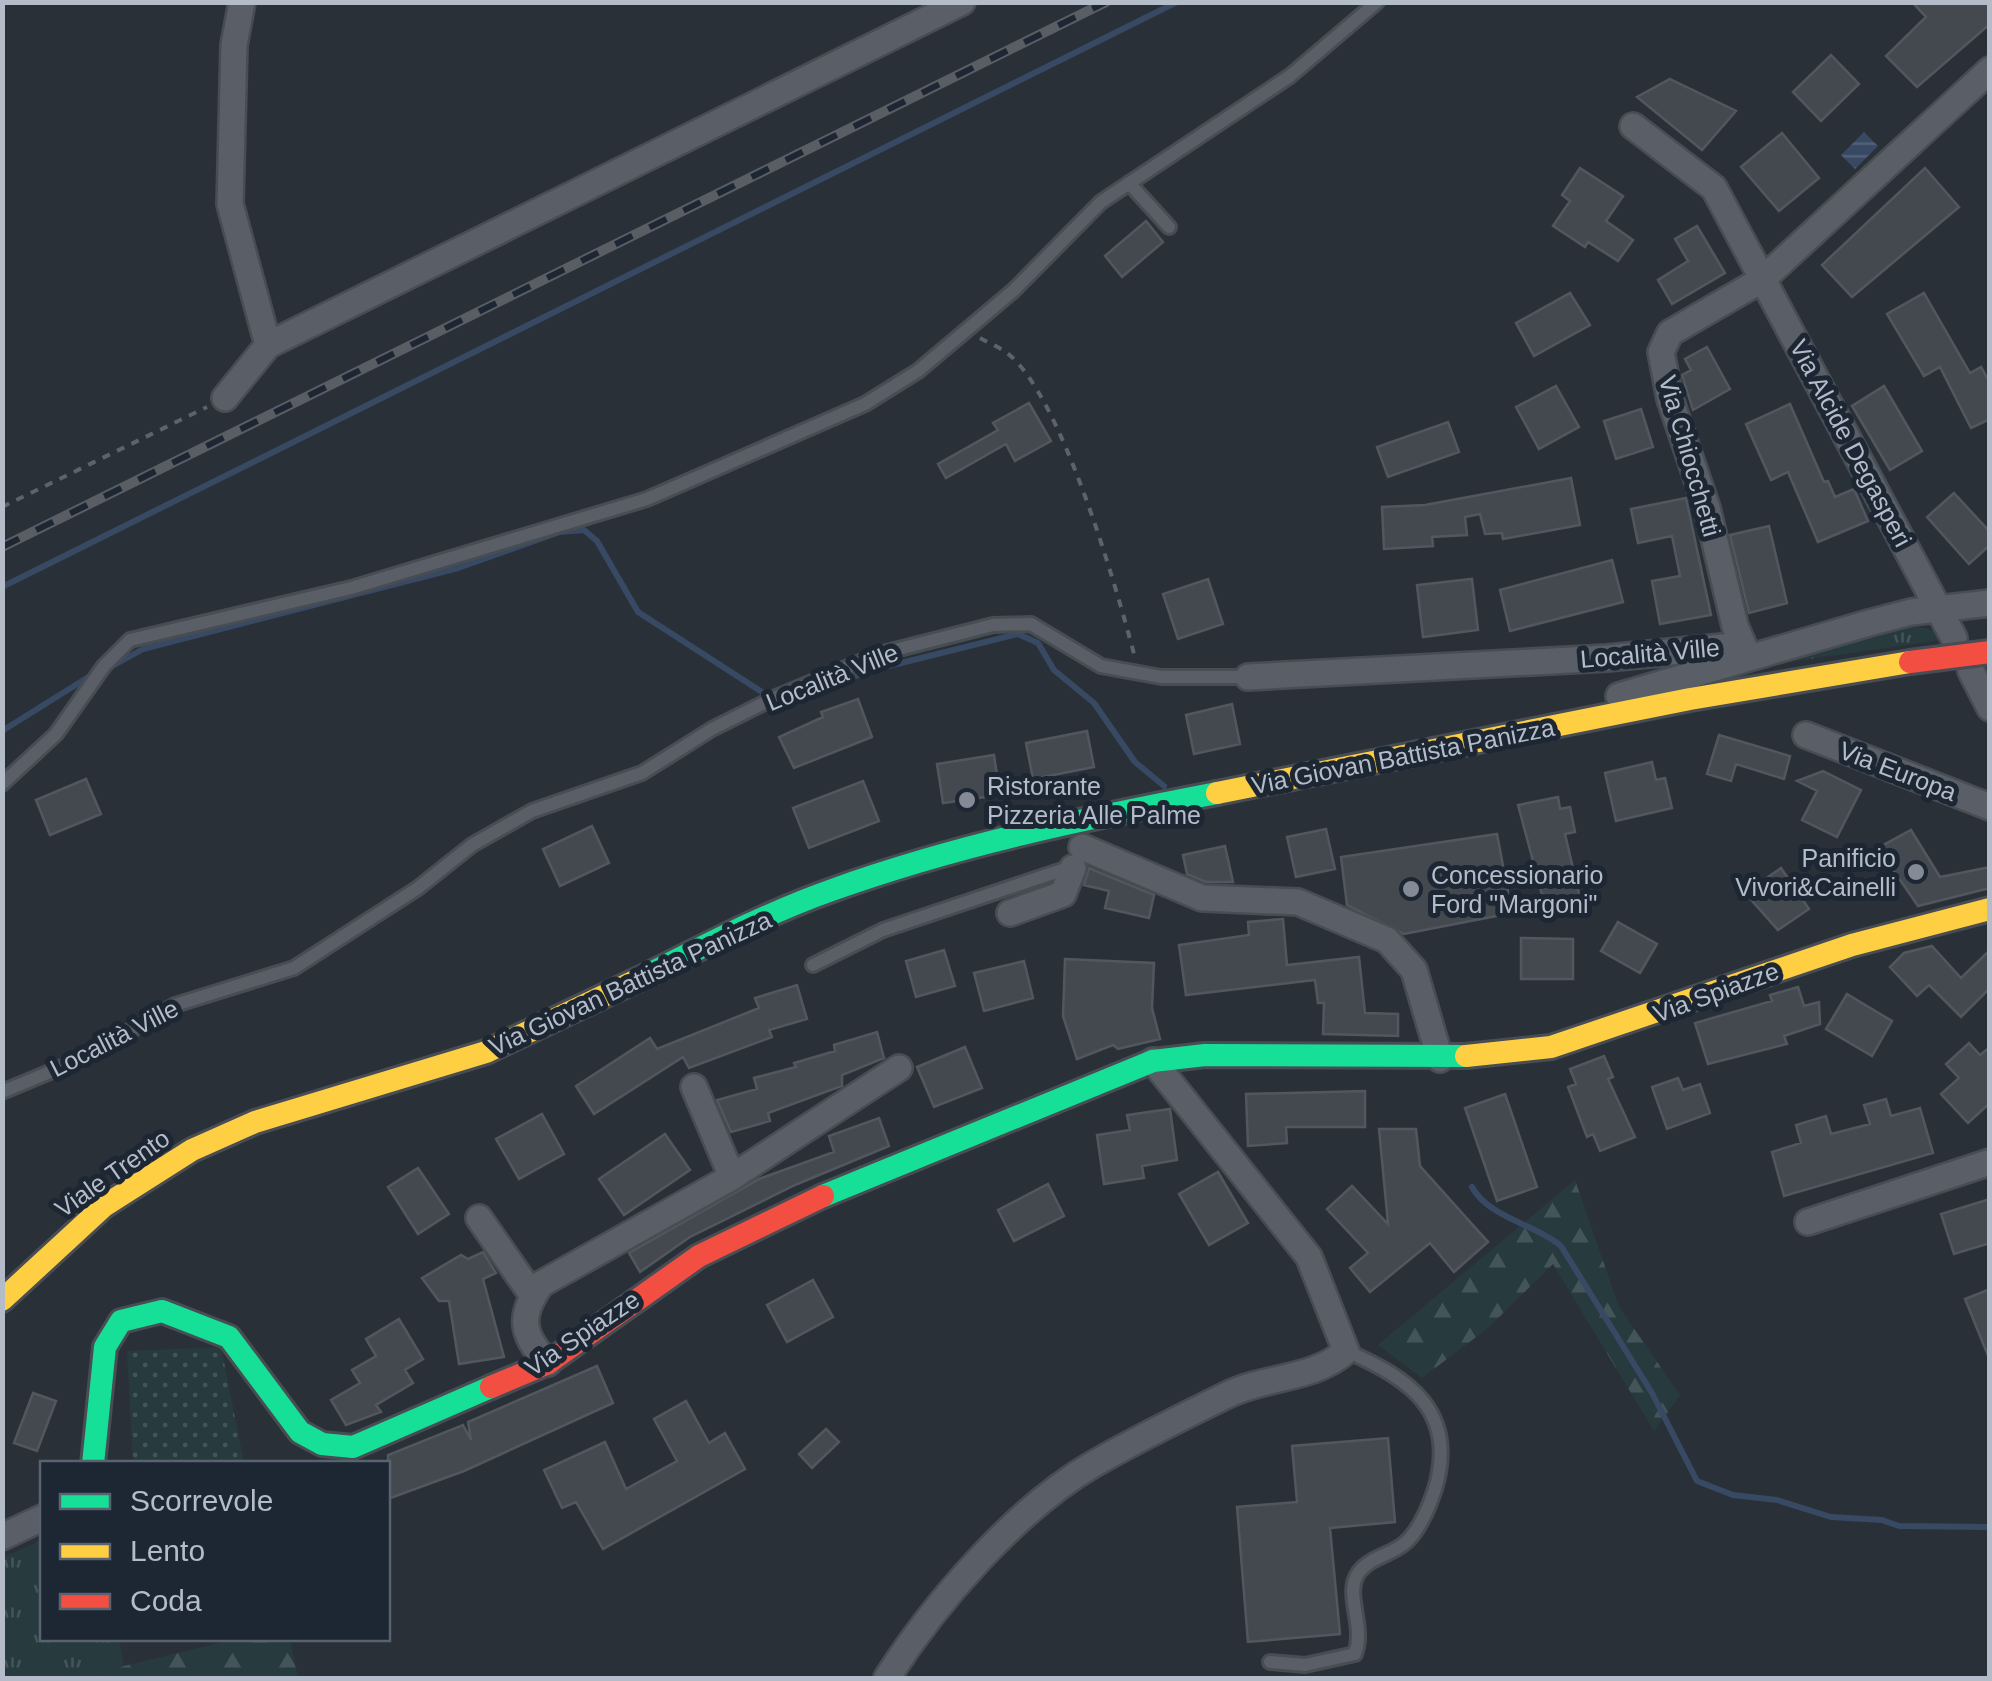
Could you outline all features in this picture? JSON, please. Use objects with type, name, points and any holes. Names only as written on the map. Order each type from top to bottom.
[{"type":"street","points":[[242,2],[234,44],[230,204],[268,345]]},
{"type":"street","points":[[225,398],[268,345],[962,2]]},
{"type":"street","points":[[1763,279],[1990,70]]},
{"type":"street","name":"Via Alcide Degasperi","points":[[1633,126],[1714,188],[1954,638]]},
{"type":"street","name":"Via Chiocchetti","points":[[1742,642],[1707,508],[1670,399],[1661,352],[1670,333],[1763,279]]},
{"type":"street","points":[[1471,742],[1742,642],[1990,603]]},
{"type":"street","name":"Località Ville","points":[[1248,677],[1569,660],[1742,642]]},
{"type":"street","name":"Via Giovan Battista Panizza","points":[[270,1119],[456,1064],[537,1032],[825,892],[975,845],[1471,742],[1910,662],[1990,652]]},
{"type":"street","points":[[1971,672],[1990,708]]},
{"type":"street","name":"Via Europa","points":[[1806,735],[1990,807]]},
{"type":"street","points":[[1010,914],[1064,894],[1077,858],[1202,898],[1298,902],[1387,940],[1414,970],[1440,1059]]},
{"type":"street","name":"Via Spiazze","points":[[93,1461],[104,1347],[122,1322],[140,1315],[172,1314],[229,1337],[285,1418],[300,1432],[339,1448],[367,1444],[548,1363],[597,1324],[699,1256],[734,1238],[907,1160],[1153,1060],[1205,1055],[1440,1059],[1551,1047],[1852,945],[1990,909]]},
{"type":"street","points":[[888,1678],[903,1653],[986,1556],[1029,1512],[1078,1474],[1231,1393],[1330,1366],[1346,1351],[1308,1257],[1153,1060]]},
{"type":"street","points":[[548,1363],[527,1337],[525,1305],[542,1284],[732,1177],[899,1068]]},
{"type":"street","points":[[694,1087],[732,1177]]},
{"type":"street","name":"Viale Trento","points":[[2,1300],[75,1229],[126,1191],[221,1136],[270,1119]]},
{"type":"street","points":[[1808,1222],[1990,1162]]},
{"type":"street","points":[[480,1218],[533,1296]]},
{"type":"street","points":[[2,1537],[40,1519]]},
{"type":"lane","points":[[2,784],[56,734],[104,666],[130,640],[369,583],[493,548],[544,526],[647,499],[866,404],[918,371],[1013,291],[1101,202],[1290,76],[1377,2]]},
{"type":"lane","points":[[1130,183],[1169,227]]},
{"type":"lane","name":"Località Ville","points":[[2,1092],[81,1058],[176,1005],[294,968],[418,888],[472,845],[532,810],[642,773],[712,729],[776,696],[878,654],[993,625],[1031,624],[1101,666],[1139,673],[1248,677]]},
{"type":"lane","points":[[814,965],[883,930],[1077,858],[1087,820]]},
{"type":"lane","points":[[1270,1662],[1305,1666],[1356,1654],[1360,1618],[1352,1588],[1358,1573],[1369,1562],[1406,1543],[1431,1502],[1442,1464],[1439,1431],[1419,1394],[1388,1368],[1346,1351]]},
{"type":"path","points":[[966,330],[1009,354],[1036,388],[1108,551],[1139,673]]},
{"type":"path","points":[[2,507],[225,398]]},
{"type":"green space","points":[[1902,623],[1935,631],[1941,640],[1718,672]]},
{"type":"green space","points":[[1575,1180],[1619,1307],[1680,1395],[1654,1431],[1553,1264],[1488,1328],[1422,1378],[1378,1345]]},
{"type":"green space","points":[[221,1347],[244,1461],[133,1461],[127,1351]]},
{"type":"green space","points":[[40,1541],[40,1641],[119,1641],[124,1666],[94,1678],[3,1678],[2,1558]]},
{"type":"green space","points":[[228,1641],[290,1641],[298,1678],[94,1678],[124,1666]]},
{"type":"water","points":[[1864,132],[1878,146],[1855,169],[1841,155]]},
{"type":"building","points":[[1912,2],[1990,2],[1990,24],[1917,87],[1886,56],[1926,17]]},
{"type":"building","points":[[1831,55],[1859,84],[1821,121],[1793,92]]},
{"type":"building","points":[[1670,79],[1736,111],[1702,150],[1637,97]]},
{"type":"building","points":[[1782,133],[1819,178],[1779,211],[1741,167]]},
{"type":"building","points":[[1580,168],[1623,196],[1606,221],[1633,240],[1618,261],[1588,242],[1585,247],[1553,226],[1570,201],[1562,195]]},
{"type":"building","points":[[1925,168],[1959,207],[1852,297],[1822,265]]},
{"type":"building","points":[[1146,221],[1163,242],[1122,277],[1105,256]]},
{"type":"building","points":[[1697,226],[1725,273],[1672,304],[1658,280],[1688,261],[1675,239]]},
{"type":"building","points":[[1570,293],[1590,325],[1534,356],[1516,323]]},
{"type":"building","points":[[1924,293],[1970,373],[1981,367],[1990,383],[1990,419],[1971,428],[1940,367],[1924,376],[1887,314]]},
{"type":"building","points":[[1707,347],[1730,389],[1693,410],[1682,375],[1691,370],[1685,359]]},
{"type":"building","points":[[1556,386],[1579,427],[1539,449],[1516,407]]},
{"type":"building","points":[[1884,386],[1922,451],[1890,470],[1852,406]]},
{"type":"building","points":[[1029,403],[1051,441],[1015,461],[1006,444],[946,478],[938,464],[998,430],[993,423]]},
{"type":"building","points":[[1790,404],[1824,482],[1828,481],[1835,497],[1854,489],[1868,521],[1818,542],[1788,472],[1771,480],[1746,424]]},
{"type":"building","points":[[1641,409],[1653,447],[1616,459],[1604,421]]},
{"type":"building","points":[[1448,422],[1459,452],[1388,477],[1377,447]]},
{"type":"building","points":[[1571,478],[1580,525],[1503,539],[1502,533],[1485,534],[1480,514],[1465,517],[1467,535],[1432,537],[1433,546],[1384,549],[1382,507],[1425,505]]},
{"type":"building","points":[[1954,493],[1990,532],[1990,545],[1969,564],[1927,517]]},
{"type":"building","points":[[1686,498],[1711,615],[1660,624],[1652,581],[1680,576],[1672,536],[1638,543],[1631,509]]},
{"type":"building","points":[[1769,526],[1787,603],[1749,613],[1730,535]]},
{"type":"building","points":[[1612,560],[1623,602],[1510,631],[1500,590]]},
{"type":"building","points":[[1208,579],[1223,624],[1178,639],[1163,594]]},
{"type":"building","points":[[1472,579],[1478,630],[1423,637],[1417,585]]},
{"type":"building","points":[[858,699],[872,737],[794,768],[779,737],[823,717],[821,712]]},
{"type":"building","points":[[1232,704],[1240,744],[1194,754],[1186,715]]},
{"type":"building","points":[[1087,731],[1094,767],[1033,779],[1026,743]]},
{"type":"building","points":[[1719,735],[1790,756],[1784,779],[1736,764],[1731,781],[1707,774]]},
{"type":"building","points":[[994,755],[1000,795],[943,803],[937,764]]},
{"type":"building","points":[[1652,762],[1656,780],[1665,778],[1672,808],[1616,821],[1605,773]]},
{"type":"building","points":[[1823,771],[1861,790],[1837,837],[1802,820],[1817,791],[1797,781]]},
{"type":"building","points":[[86,779],[101,814],[50,835],[36,800]]},
{"type":"building","points":[[863,781],[879,821],[809,848],[793,808]]},
{"type":"building","points":[[1558,797],[1560,809],[1570,807],[1575,832],[1565,834],[1579,894],[1544,902],[1518,805]]},
{"type":"building","points":[[592,826],[609,863],[560,886],[543,849]]},
{"type":"building","points":[[1326,829],[1335,869],[1296,877],[1287,837]]},
{"type":"building","name":"Panificio Vivori&Cainelli","points":[[1911,830],[1940,877],[1990,867],[1990,888],[1918,906],[1878,848]]},
{"type":"building","points":[[1497,834],[1512,913],[1404,934],[1347,905],[1341,857]]},
{"type":"building","points":[[1225,846],[1233,882],[1206,882],[1187,874],[1183,855]]},
{"type":"building","points":[[1089,868],[1154,895],[1149,918],[1105,908],[1109,891],[1084,885]]},
{"type":"building","points":[[1781,868],[1809,909],[1778,930],[1745,893]]},
{"type":"building","points":[[1283,919],[1287,965],[1359,957],[1365,1013],[1398,1014],[1398,1036],[1323,1034],[1324,1003],[1318,1003],[1315,980],[1186,995],[1179,945],[1249,935],[1248,922]]},
{"type":"building","points":[[1618,922],[1657,944],[1640,973],[1601,951]]},
{"type":"building","points":[[1521,938],[1573,939],[1573,979],[1521,979]]},
{"type":"building","points":[[1932,946],[1961,978],[1990,950],[1990,988],[1961,1017],[1929,985],[1917,996],[1890,967],[1904,953]]},
{"type":"building","points":[[944,950],[955,986],[916,997],[906,961]]},
{"type":"building","points":[[1065,959],[1154,963],[1152,1008],[1160,1039],[1118,1049],[1113,1045],[1077,1059],[1063,1016]]},
{"type":"building","points":[[1024,961],[1033,998],[984,1011],[974,973]]},
{"type":"building","points":[[797,985],[807,1019],[769,1030],[772,1037],[689,1068],[683,1057],[594,1114],[576,1086],[650,1038],[657,1049],[759,1008],[755,998]]},
{"type":"building","points":[[1798,987],[1804,1006],[1819,1002],[1820,1024],[1784,1036],[1787,1044],[1708,1064],[1695,1023],[1772,1001],[1770,995]]},
{"type":"building","points":[[1847,994],[1892,1021],[1872,1056],[1826,1029]]},
{"type":"building","points":[[877,1032],[884,1058],[842,1075],[842,1086],[768,1113],[770,1121],[731,1132],[717,1100],[757,1089],[754,1078],[796,1067],[794,1063],[835,1051],[834,1045]]},
{"type":"building","points":[[1969,1043],[1980,1055],[1990,1047],[1990,1103],[1968,1123],[1941,1094],[1959,1078],[1946,1064]]},
{"type":"building","points":[[965,1047],[982,1088],[934,1107],[917,1067]]},
{"type":"building","points":[[1604,1056],[1613,1077],[1608,1079],[1635,1137],[1600,1151],[1593,1134],[1587,1137],[1568,1087],[1576,1084],[1570,1069]]},
{"type":"building","points":[[1678,1078],[1683,1090],[1700,1084],[1710,1113],[1667,1129],[1652,1087]]},
{"type":"building","points":[[1365,1091],[1365,1127],[1286,1127],[1287,1143],[1248,1146],[1246,1094]]},
{"type":"building","points":[[1505,1094],[1537,1187],[1497,1201],[1465,1108]]},
{"type":"building","points":[[1886,1099],[1891,1116],[1920,1108],[1933,1153],[1784,1196],[1772,1152],[1801,1143],[1796,1125],[1826,1116],[1831,1134],[1870,1124],[1864,1105]]},
{"type":"building","points":[[1170,1109],[1177,1160],[1142,1166],[1144,1178],[1104,1184],[1097,1135],[1130,1130],[1127,1115]]},
{"type":"building","points":[[542,1114],[564,1154],[519,1179],[496,1139]]},
{"type":"building","points":[[879,1118],[889,1146],[795,1185],[690,1237],[640,1272],[629,1253],[759,1179],[834,1152],[829,1136]]},
{"type":"building","points":[[1379,1129],[1416,1129],[1420,1166],[1488,1242],[1454,1272],[1430,1243],[1370,1292],[1350,1268],[1368,1253],[1327,1209],[1352,1186],[1388,1224]]},
{"type":"building","points":[[665,1134],[690,1170],[624,1215],[599,1179]]},
{"type":"building","points":[[418,1168],[449,1214],[418,1234],[388,1187]]},
{"type":"building","points":[[1218,1172],[1248,1223],[1209,1245],[1179,1194]]},
{"type":"building","points":[[1048,1184],[1064,1216],[1014,1241],[998,1210]]},
{"type":"building","points":[[1990,1199],[1990,1243],[1954,1254],[1941,1214]]},
{"type":"building","points":[[483,1252],[496,1273],[483,1279],[504,1357],[459,1364],[449,1301],[439,1301],[422,1278],[461,1255],[468,1259]]},
{"type":"building","points":[[813,1280],[833,1317],[787,1342],[767,1305]]},
{"type":"building","points":[[1990,1289],[1990,1358],[1989,1358],[1965,1299]]},
{"type":"building","points":[[399,1319],[423,1359],[405,1370],[413,1383],[376,1405],[381,1412],[346,1425],[331,1400],[360,1383],[352,1370],[376,1356],[366,1339]]},
{"type":"building","points":[[597,1366],[613,1403],[464,1471],[390,1498],[388,1455],[463,1425],[471,1440],[468,1422]]},
{"type":"building","points":[[33,1393],[56,1401],[37,1451],[14,1443]]},
{"type":"building","points":[[686,1401],[709,1443],[725,1433],[745,1469],[603,1549],[576,1502],[562,1508],[544,1470],[605,1442],[626,1489],[677,1461],[654,1419]]},
{"type":"building","points":[[826,1429],[839,1442],[812,1468],[799,1454]]},
{"type":"building","points":[[1388,1438],[1395,1522],[1330,1528],[1340,1634],[1248,1642],[1237,1507],[1297,1502],[1292,1446]]},
{"type":"waterway","points":[[2,587],[1177,2]]},
{"type":"waterway","points":[[116,664],[143,649],[458,568],[560,532],[584,530],[597,541],[638,612],[765,694]]},
{"type":"waterway","points":[[790,701],[869,671],[1018,634],[1038,643],[1054,670],[1094,703],[1135,762],[1164,786]]},
{"type":"waterway","points":[[2,731],[90,676]]},
{"type":"waterway","points":[[1472,1187],[1489,1206],[1561,1246],[1652,1393],[1697,1481],[1733,1495],[1777,1500],[1831,1517],[1882,1520],[1899,1526],[1990,1527]]},
{"type":"railway","points":[[2,547],[1106,2]]},
{"type":"traffic: fast","points":[[637,980],[782,910],[879,874],[1023,834],[1217,793]]},
{"type":"traffic: fast","points":[[823,1196],[1153,1061],[1205,1055],[1466,1056]]},
{"type":"traffic: fast","points":[[93,1461],[105,1347],[121,1321],[162,1311],[229,1337],[300,1432],[322,1444],[353,1447],[491,1387]]},
{"type":"traffic: slow","points":[[1217,793],[1690,699],[1910,662]]},
{"type":"traffic: slow","points":[[1466,1056],[1551,1047],[1852,945],[1990,909]]},
{"type":"traffic: slow","points":[[2,1300],[104,1206],[192,1150],[255,1122],[486,1052],[637,980]]},
{"type":"traffic: jam","points":[[1910,662],[1990,652]]},
{"type":"traffic: jam","points":[[491,1387],[548,1363],[699,1256],[823,1196]]},
{"type":"place","name":"Ristorante Pizzeria Alle Palme","points":[[967,800]]},
{"type":"place","name":"Panificio Vivori&Cainelli","points":[[1916,872]]},
{"type":"place","name":"Concessionario Ford \"Margoni\"","points":[[1411,889]]}]
